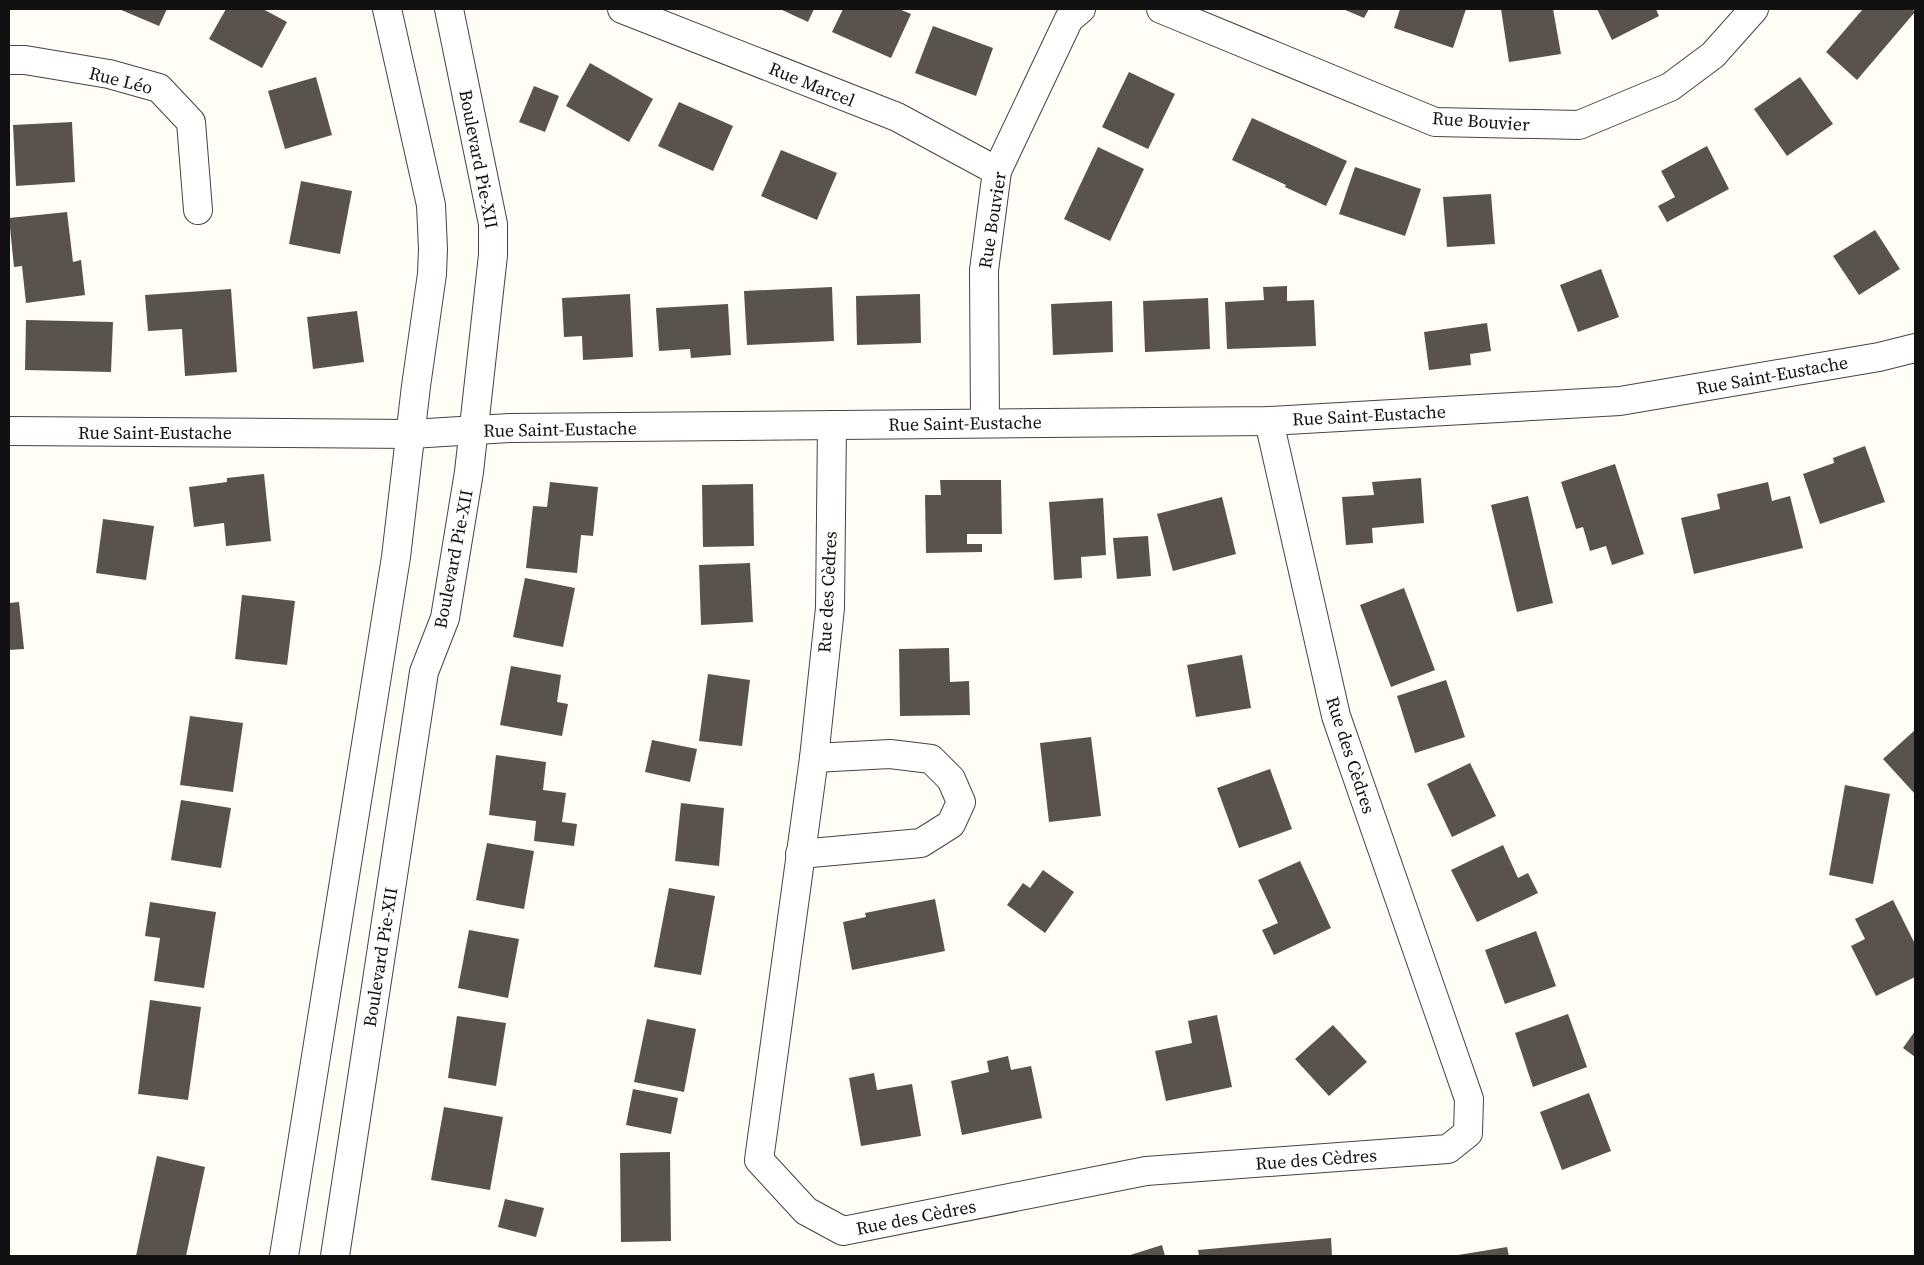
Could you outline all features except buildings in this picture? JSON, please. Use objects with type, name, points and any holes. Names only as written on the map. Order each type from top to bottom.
[{"type":"street","points":[[284,1256],[394,567],[432,274],[433,228],[426,176],[387,9]]},
{"type":"street","name":"Boulevard Pie-XII","points":[[335,1256],[424,672],[445,618],[469,472],[494,239],[493,224],[449,9]]},
{"type":"street","name":"Rue Marcel","points":[[622,9],[897,117],[997,171]]},
{"type":"street","name":"Rue Bouvier","points":[[985,422],[984,270],[997,171],[1069,19],[1082,9]]},
{"type":"street","name":"Rue Bouvier","points":[[1161,9],[1434,122],[1579,125],[1670,87],[1713,55],[1754,9]]},
{"type":"street","name":"Rue Léo","points":[[9,60],[25,60],[109,74],[159,88],[192,122],[198,210]]},
{"type":"street","name":"Rue Saint-Eustache","points":[[9,431],[411,434],[510,428],[832,426],[985,422],[1269,421],[1620,401],[1880,357],[1915,348]]},
{"type":"street","name":"Rue des Cèdres","points":[[832,426],[830,608],[814,758],[759,1160],[806,1211],[843,1231],[1146,1171],[1448,1149],[1468,1133],[1469,1099],[1336,716],[1269,421]]},
{"type":"street","points":[[800,854],[921,843],[951,824],[961,802],[951,779],[931,759],[890,754],[814,758]]}]
